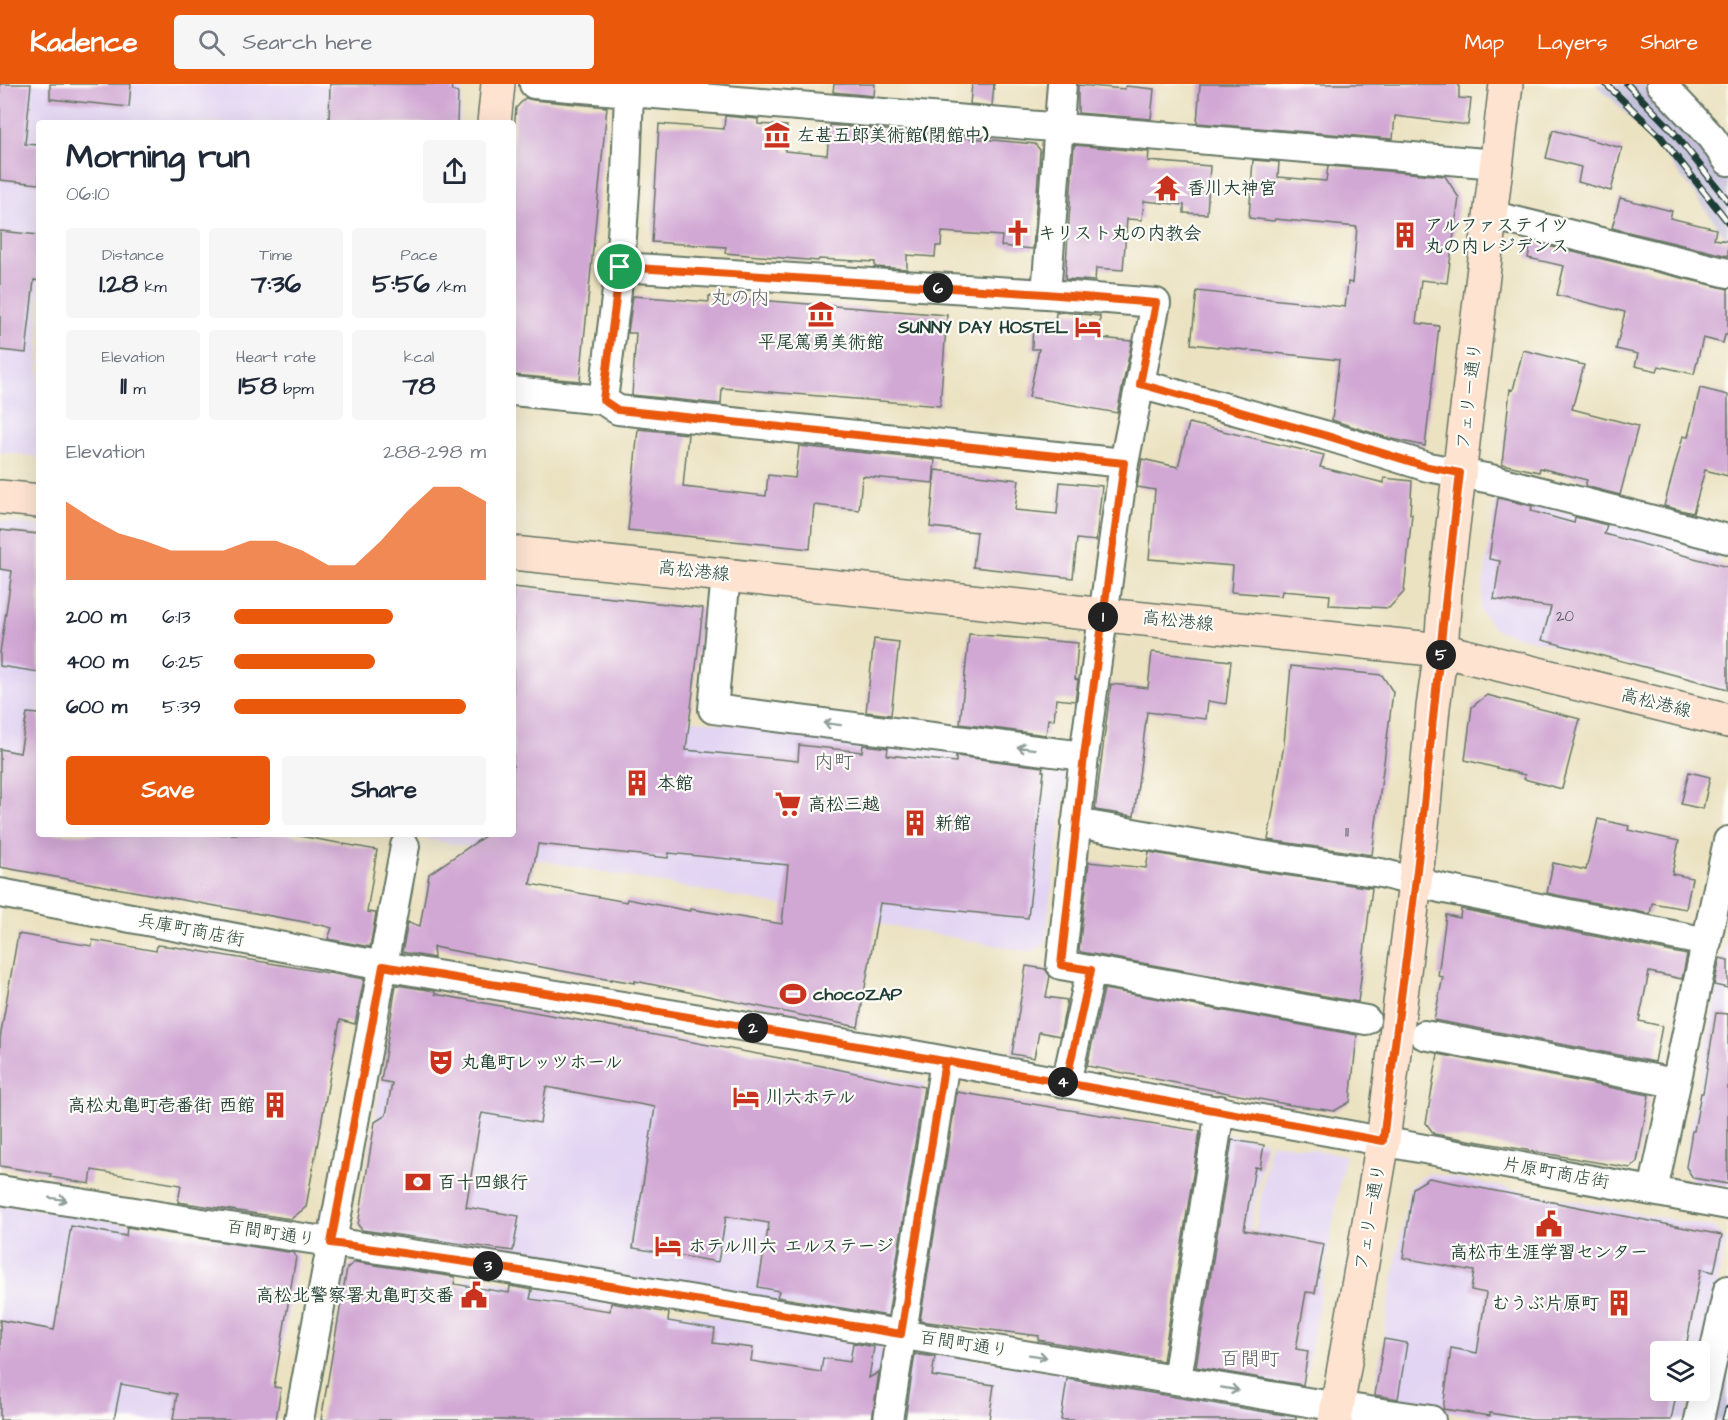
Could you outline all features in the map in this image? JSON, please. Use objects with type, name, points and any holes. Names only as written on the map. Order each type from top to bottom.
[{"type":"street","points":[[494,120],[498,84]]},
{"type":"street","points":[[534,84],[633,90],[1497,164]]},
{"type":"street","points":[[1046,294],[1062,84]]},
{"type":"street","name":"フェリー通り","points":[[1336,1413],[1369,1138],[1415,880],[1446,591],[1506,84]]},
{"type":"street","points":[[1661,84],[1711,137],[1728,161]]},
{"type":"street","points":[[603,400],[620,267],[633,90]]},
{"type":"street","points":[[1491,215],[1728,273]]},
{"type":"street","points":[[620,267],[1156,303],[1124,463],[1084,756],[1061,965],[1366,1020]]},
{"type":"street","points":[[1140,384],[1324,435],[1428,467],[1491,479],[1728,539]]},
{"type":"street","points":[[516,391],[603,400],[618,410],[1124,463]]},
{"type":"street","points":[[0,497],[36,501]]},
{"type":"street","name":"高松港線","points":[[516,553],[1441,650],[1728,721]]},
{"type":"street","points":[[726,575],[713,709],[1084,756]]},
{"type":"street","points":[[1076,824],[1415,880],[1440,888],[1707,942]]},
{"type":"street","points":[[1653,1191],[1728,841]]},
{"type":"street","points":[[299,1420],[405,846]]},
{"type":"street","name":"兵庫町商店街","points":[[0,893],[383,966]]},
{"type":"street","name":"片原町商店街","points":[[383,966],[945,1061],[1728,1205]]},
{"type":"street","points":[[1066,1083],[1091,970]]},
{"type":"street","points":[[1424,1035],[1675,1083]]},
{"type":"street","points":[[888,1420],[945,1061]]},
{"type":"street","points":[[1177,1379],[1220,1110]]},
{"type":"street","name":"百間町通り","points":[[0,1190],[331,1243],[466,1262],[1177,1379],[1336,1413],[1431,1420]]},
{"type":"street","points":[[1699,1420],[1728,1290]]},
{"type":"shaded area","points":[[0,84],[463,84],[460,120],[36,120],[36,457],[0,452]]},
{"type":"shaded area","points":[[1595,84],[1645,84],[1678,117],[1728,180],[1728,241],[1692,190],[1650,138]]},
{"type":"shaded area","points":[[1496,495],[1721,550],[1703,614],[1728,621],[1728,691],[1495,630],[1480,610]]},
{"type":"shaded area","points":[[0,521],[36,526],[36,779],[0,773]]},
{"type":"shaded area","name":"高松三越","points":[[516,699],[1052,762],[1067,774],[1045,944],[1031,952],[427,839],[427,837],[516,837]]},
{"type":"shaded area","points":[[1728,931],[1728,1187],[1692,1182],[1683,1168]]},
{"type":"shaded area","points":[[435,994],[925,1083],[892,1324],[365,1233],[358,1225],[381,1081]]},
{"type":"shaded area","points":[[1221,1133],[1266,1141],[1247,1248],[1238,1255],[1201,1249]]},
{"type":"shaded area","points":[[1270,1142],[1345,1155],[1304,1389],[1217,1377],[1235,1277],[1248,1278]]},
{"type":"shaded area","points":[[1429,1173],[1715,1228],[1726,1242],[1704,1341],[1650,1341],[1650,1401],[1691,1401],[1686,1420],[1496,1420],[1373,1399],[1409,1187]]},
{"type":"shaded area","points":[[0,1204],[294,1250],[298,1257],[269,1420],[0,1420]]},
{"type":"shaded area","points":[[465,1276],[878,1345],[886,1354],[876,1420],[652,1420],[447,1385]]},
{"type":"shaded area","points":[[1728,1346],[1728,1420],[1712,1420]]},
{"type":"shaded area","points":[[919,1350],[1297,1412],[1296,1420],[898,1420],[908,1356]]},
{"type":"building","points":[[0,84],[31,84],[25,144],[36,145],[36,184],[0,180]]},
{"type":"building","points":[[50,84],[131,84],[129,107],[50,99]]},
{"type":"building","points":[[330,84],[451,84],[452,91],[458,93],[457,120],[329,120]]},
{"type":"building","points":[[834,84],[875,84],[874,96],[833,92]]},
{"type":"building","points":[[972,84],[994,84],[992,106],[970,104]]},
{"type":"building","points":[[1200,84],[1459,84],[1459,98],[1471,99],[1468,125],[1395,116],[1393,139],[1197,123]]},
{"type":"building","points":[[1078,85],[1154,89],[1151,119],[1078,113]]},
{"type":"building","points":[[525,98],[607,107],[580,381],[516,375],[516,108]]},
{"type":"building","points":[[725,116],[758,119],[758,124],[787,126],[785,151],[827,155],[830,125],[1035,144],[1040,150],[1033,249],[1001,246],[1002,236],[942,232],[941,246],[936,246],[935,257],[907,255],[907,269],[875,267],[875,262],[819,259],[818,261],[725,253],[726,247],[652,242],[659,124],[724,129]]},
{"type":"building","points":[[1553,130],[1622,148],[1611,191],[1578,182],[1581,167],[1546,158]]},
{"type":"building","points":[[1074,145],[1149,152],[1148,161],[1210,166],[1207,214],[1184,213],[1184,205],[1144,201],[1142,220],[1127,219],[1123,270],[1096,268],[1095,281],[1065,279]]},
{"type":"building","points":[[1253,160],[1279,162],[1278,177],[1326,181],[1328,166],[1445,176],[1459,198],[1447,283],[1421,280],[1416,323],[1439,326],[1425,446],[1388,438],[1332,420],[1339,360],[1191,344],[1197,291],[1345,307],[1348,282],[1352,283],[1357,227],[1249,218]]},
{"type":"building","points":[[1620,198],[1672,211],[1670,218],[1716,229],[1714,239],[1728,241],[1728,256],[1612,228]]},
{"type":"building","points":[[0,231],[36,235],[36,280],[34,280],[26,353],[0,350]]},
{"type":"building","points":[[1531,242],[1728,289],[1728,335],[1725,335],[1723,343],[1703,338],[1694,374],[1659,366],[1657,371],[1635,366],[1638,354],[1616,349],[1625,312],[1557,295],[1564,266],[1528,258]]},
{"type":"building","points":[[633,296],[709,302],[709,296],[947,315],[940,406],[722,388],[721,404],[632,395],[636,333],[628,333]]},
{"type":"building","points":[[1056,313],[1100,316],[1099,338],[1132,341],[1117,413],[1029,397],[1039,349],[1032,349],[1033,321],[1055,322]]},
{"type":"building","points":[[1523,350],[1584,365],[1572,409],[1638,426],[1620,495],[1585,486],[1587,480],[1540,468],[1539,472],[1502,464],[1510,389],[1513,390]]},
{"type":"building","points":[[1700,388],[1728,395],[1728,476],[1705,470],[1693,513],[1664,506],[1683,436],[1688,437]]},
{"type":"building","points":[[1189,423],[1324,455],[1320,467],[1384,483],[1384,478],[1412,481],[1410,514],[1412,514],[1404,592],[1389,608],[1329,605],[1330,595],[1282,591],[1281,596],[1231,592],[1233,566],[1149,559],[1155,490],[1137,487],[1142,459],[1178,467]]},
{"type":"building","points":[[638,429],[688,434],[683,487],[766,496],[768,475],[795,478],[799,446],[935,460],[933,483],[862,476],[859,510],[814,505],[810,549],[628,530]]},
{"type":"building","points":[[935,470],[1019,480],[1015,510],[1057,514],[1060,482],[1102,486],[1096,541],[1077,539],[1073,578],[973,567],[977,532],[930,527]]},
{"type":"building","points":[[1498,498],[1532,506],[1531,511],[1574,523],[1575,517],[1607,525],[1604,534],[1728,567],[1728,689],[1542,640],[1551,607],[1494,599],[1500,561],[1489,559]]},
{"type":"building","points":[[0,530],[36,534],[36,672],[0,666],[12,571],[0,569]]},
{"type":"building","points":[[516,587],[703,608],[686,750],[798,761],[799,745],[862,752],[863,745],[888,748],[887,755],[956,762],[956,756],[1043,767],[1042,771],[1044,771],[1028,918],[880,903],[858,1027],[635,981],[635,983],[611,980],[433,947],[434,958],[402,952],[408,922],[420,926],[429,874],[484,837],[516,837]],"holes":[[[538,844],[668,858],[669,853],[788,865],[782,924],[690,909],[690,911],[627,899],[626,902],[530,884]]]},
{"type":"building","points":[[969,634],[1078,643],[1075,679],[1078,680],[1075,701],[1056,699],[1054,720],[1048,719],[1046,735],[960,724]]},
{"type":"building","points":[[874,639],[899,642],[891,715],[866,712]]},
{"type":"building","points":[[1152,652],[1231,661],[1226,704],[1208,701],[1206,719],[1147,712],[1134,816],[1095,810],[1111,684],[1148,688]]},
{"type":"building","points":[[1291,666],[1382,675],[1393,692],[1372,855],[1268,840],[1284,744]]},
{"type":"building","points":[[1487,695],[1580,719],[1562,789],[1524,779],[1525,775],[1465,760],[1472,707]]},
{"type":"building","points":[[27,713],[36,714],[36,837],[306,837],[377,850],[367,912],[376,913],[370,947],[328,939],[332,928],[321,925],[0,867],[0,749],[20,753]]},
{"type":"building","points":[[1689,772],[1710,777],[1703,809],[1681,804]]},
{"type":"building","points":[[1598,819],[1629,826],[1628,830],[1679,841],[1672,874],[1692,878],[1686,909],[1652,903],[1650,914],[1547,893],[1553,863],[1586,870]]},
{"type":"building","points":[[1149,852],[1372,888],[1358,1002],[1081,952],[1079,950],[1089,862],[1146,868]]},
{"type":"building","points":[[1461,909],[1687,955],[1682,979],[1649,972],[1639,1021],[1662,1026],[1655,1062],[1434,1020],[1443,977],[1438,976],[1446,915],[1460,918]]},
{"type":"building","points":[[18,934],[92,946],[93,940],[156,951],[157,945],[175,947],[364,979],[355,1024],[340,1020],[306,1207],[291,1219],[178,1202],[181,1185],[92,1170],[90,1184],[50,1177],[51,1174],[0,1166],[0,1038]]},
{"type":"building","points":[[1720,958],[1728,960],[1728,988],[1714,985]]},
{"type":"building","points":[[1026,966],[1045,969],[1050,976],[1046,997],[1067,1000],[1060,1036],[1039,1032],[1034,1058],[1012,1054]]},
{"type":"building","points":[[396,985],[924,1087],[888,1316],[777,1297],[779,1291],[758,1287],[769,1223],[726,1216],[718,1262],[633,1248],[655,1107],[546,1087],[540,1123],[482,1113],[480,1121],[466,1207],[519,1216],[513,1251],[362,1230],[358,1225],[375,1122],[386,1115],[392,1083],[381,1081]]},
{"type":"building","points":[[1104,989],[1357,1035],[1350,1102],[1334,1111],[1291,1105],[1087,1066]]},
{"type":"building","points":[[1716,1013],[1728,1014],[1728,1184],[1693,1178],[1686,1167],[1692,1131],[1694,1131],[1701,1093],[1703,1093]]},
{"type":"building","points":[[1438,1054],[1649,1095],[1637,1162],[1630,1168],[1434,1134],[1426,1123]]},
{"type":"building","points":[[957,1092],[1200,1131],[1163,1361],[1038,1340],[1039,1336],[920,1321]]},
{"type":"building","points":[[1232,1140],[1264,1145],[1260,1168],[1255,1167],[1244,1230],[1324,1244],[1315,1293],[1306,1292],[1296,1349],[1308,1351],[1303,1385],[1196,1367]]},
{"type":"building","points":[[1429,1178],[1722,1235],[1714,1272],[1701,1269],[1687,1341],[1650,1341],[1650,1401],[1675,1401],[1671,1420],[1532,1420],[1443,1409],[1451,1348],[1477,1353],[1486,1293],[1471,1290],[1474,1271],[1403,1258],[1413,1188]]},
{"type":"building","points":[[71,1226],[126,1236],[127,1227],[294,1253],[296,1257],[274,1387],[281,1388],[276,1420],[173,1420],[177,1394],[121,1384],[114,1420],[0,1420],[0,1320],[54,1330]]},
{"type":"building","points":[[355,1262],[455,1277],[454,1284],[509,1293],[510,1286],[532,1290],[530,1299],[610,1311],[611,1303],[669,1313],[668,1321],[715,1329],[713,1343],[753,1348],[751,1361],[821,1372],[823,1358],[850,1362],[853,1343],[874,1347],[869,1378],[879,1372],[872,1420],[321,1420],[347,1268]]},
{"type":"building","points":[[1384,1339],[1407,1343],[1398,1399],[1375,1395]]},
{"type":"building","points":[[915,1354],[935,1357],[932,1376],[994,1385],[989,1420],[905,1420]]},
{"type":"building","points":[[1067,1379],[1296,1417],[1296,1420],[1061,1420]]},
{"type":"railway","points":[[1606,84],[1660,136],[1728,222]]},
{"type":"railway","points":[[1627,84],[1671,129],[1728,201]]},
{"type":"railway","points":[[1725,1420],[1728,1409]]},
{"type":"place","name":"左甚五郎美術館(閉館中)","points":[[777,135]]},
{"type":"place","name":"香川大神宮","points":[[1167,188]]},
{"type":"place","name":"キリスト丸の内教会","points":[[1018,233]]},
{"type":"place","name":"アルファステイツ 丸の内レジデンス","points":[[1405,235]]},
{"type":"place","name":"平尾篤勇美術館","points":[[821,314]]},
{"type":"place","name":"SUNNY DAY HOSTEL","points":[[1088,327]]},
{"type":"place","name":"本館","points":[[637,783]]},
{"type":"place","name":"高松三越","points":[[788,804]]},
{"type":"place","name":"新館","points":[[915,823]]},
{"type":"place","name":"chocoZAP","points":[[793,994]]},
{"type":"place","name":"丸亀町レッツホール","points":[[441,1062]]},
{"type":"place","name":"川六ホテル","points":[[746,1097]]},
{"type":"place","name":"高松丸亀町壱番街 西館","points":[[275,1105]]},
{"type":"place","name":"百十四銀行","points":[[418,1182]]},
{"type":"place","name":"高松市生涯学習センター","points":[[1549,1224]]},
{"type":"place","name":"ホテル川六 エルステージ","points":[[668,1246]]},
{"type":"place","name":"高松北警察署丸亀町交番","points":[[474,1295]]},
{"type":"place","name":"むうぶ片原町","points":[[1619,1303]]},
{"type":"district","name":"丸の内","points":[[740,298]]},
{"type":"district","name":"内町","points":[[834,762]]},
{"type":"district","name":"百間町","points":[[1250,1359]]},
{"type":"route","points":[[620,267],[1156,303],[1140,384],[1324,435],[1428,467],[1460,473],[1422,826],[1383,1141],[945,1061],[901,1334],[466,1262],[331,1243],[383,966],[914,1055],[1066,1083],[1091,970],[1061,965],[1084,756],[1124,463],[618,410],[603,400],[620,267]]}]
